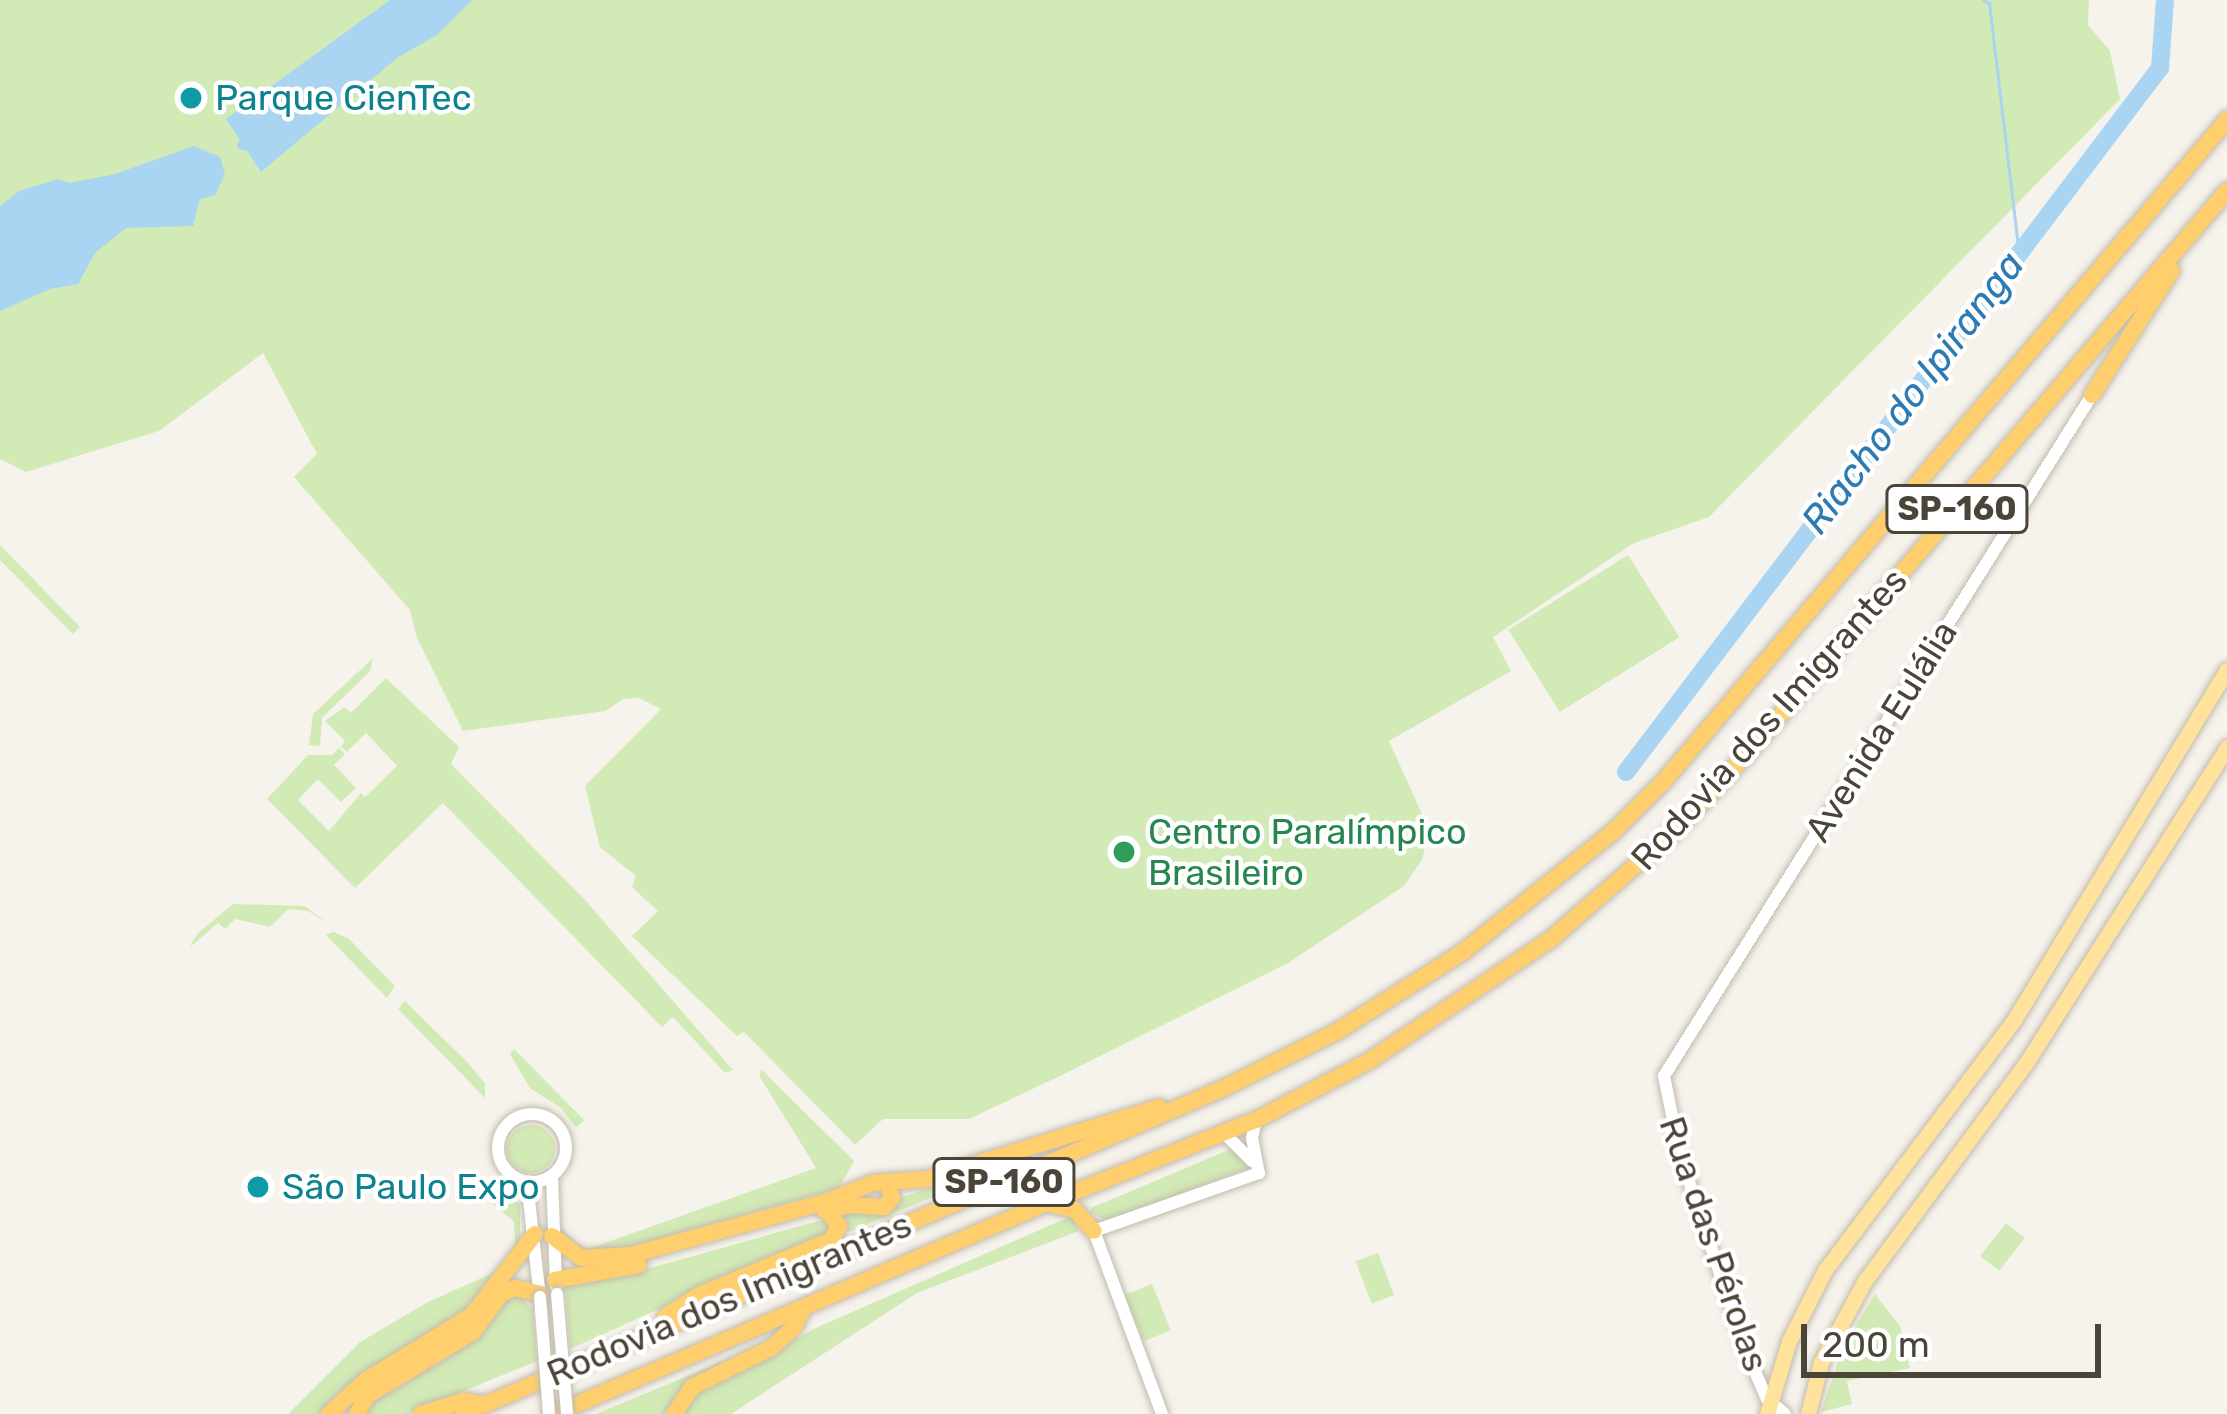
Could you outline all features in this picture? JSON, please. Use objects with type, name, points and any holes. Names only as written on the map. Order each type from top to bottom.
[{"type":"highway","name":"Rodovia dos Imigrantes","points":[[463,1414],[1224,1088],[1338,1031],[1462,952],[1612,832],[1758,677],[2227,120]]},
{"type":"highway","name":"Rodovia dos Imigrantes","points":[[552,1414],[1047,1203],[1256,1120],[1369,1061],[1551,939],[1672,834],[1810,681],[2227,191]]},
{"type":"highway","points":[[2092,395],[2208,213]]},
{"type":"highway","points":[[329,1414],[353,1389],[471,1316],[544,1235],[571,1255],[592,1260],[631,1255],[887,1182],[927,1179],[1224,1088]]},
{"type":"highway","points":[[357,1414],[367,1396],[472,1332],[501,1294],[515,1288],[552,1288],[827,1210],[884,1207],[892,1198],[887,1182]]},
{"type":"highway","points":[[1047,1203],[1075,1210],[1094,1231]]},
{"type":"highway","points":[[649,1332],[697,1296],[831,1240],[839,1226],[827,1210]]},
{"type":"highway","points":[[552,1288],[571,1255]]},
{"type":"highway","points":[[674,1414],[692,1387],[771,1348],[794,1328],[802,1311]]},
{"type":"highway","points":[[422,1414],[463,1401],[484,1404]]},
{"type":"main road","points":[[1767,1407],[1825,1270],[2014,1020],[2227,670]]},
{"type":"main road","points":[[1808,1414],[1821,1362],[1864,1282],[2026,1063],[2227,747]]},
{"type":"street","name":"Avenida Eulália","points":[[1669,1066],[2092,395]]},
{"type":"street","name":"Rua das Pérolas","points":[[1669,1066],[1663,1087],[1680,1155],[1767,1407],[1785,1414]]},
{"type":"street","points":[[552,1176],[527,1182],[507,1171],[498,1149],[507,1125],[526,1115],[548,1118],[563,1135],[565,1157],[552,1176],[544,1235],[552,1288],[552,1414]]},
{"type":"street","points":[[1256,1120],[1252,1138],[1258,1173]]},
{"type":"street","points":[[1224,1133],[1243,1149],[1258,1173]]},
{"type":"street","points":[[1162,1414],[1094,1231],[1258,1173]]},
{"type":"street","points":[[527,1182],[544,1235],[567,1414]]},
{"type":"street","points":[[532,1201],[551,1199]]},
{"type":"green space","points":[[0,0],[2089,0],[2088,25],[2110,51],[2120,99],[1709,517],[1634,543],[1493,637],[1511,671],[1389,741],[1427,825],[1423,858],[1404,886],[1288,963],[969,1119],[883,1119],[855,1145],[744,1032],[737,1036],[632,936],[658,911],[632,887],[636,876],[600,847],[585,786],[661,709],[639,698],[623,699],[605,711],[463,731],[417,638],[410,610],[294,477],[317,454],[263,353],[159,431],[26,472],[0,459]]},
{"type":"green space","points":[[0,545],[80,627],[73,634],[0,560]]},
{"type":"green space","points":[[1628,555],[1679,637],[1560,712],[1508,630]]},
{"type":"green space","points":[[372,659],[371,670],[322,718],[320,746],[309,745],[313,714]]},
{"type":"green space","points":[[386,678],[459,747],[451,764],[585,900],[733,1070],[725,1073],[673,1017],[662,1027],[443,803],[355,888],[267,799],[308,755],[332,755],[339,748],[345,754],[334,765],[356,788],[341,802],[318,779],[298,800],[329,831],[361,793],[365,797],[397,766],[366,733],[347,752],[341,746],[345,741],[325,721],[345,707],[351,713]]},
{"type":"green space","points":[[233,904],[304,906],[328,923],[308,911],[288,909],[270,927],[235,919],[225,929],[218,923],[190,947],[197,934]]},
{"type":"green space","points":[[333,932],[348,938],[395,986],[387,998],[326,935]]},
{"type":"green space","points":[[405,1001],[469,1064],[485,1084],[485,1098],[398,1009]]},
{"type":"green space","points":[[514,1049],[584,1120],[576,1128],[561,1108],[530,1088],[510,1054]]},
{"type":"green space","points":[[761,1069],[854,1161],[839,1188],[616,1251],[587,1252],[564,1238],[560,1225],[573,1241],[588,1249],[816,1168],[760,1077]]},
{"type":"green space","points":[[531,1125],[548,1132],[555,1149],[548,1166],[531,1173],[514,1166],[507,1149],[514,1132]]},
{"type":"green space","points":[[1233,1148],[1248,1168],[1107,1221],[1091,1213],[1091,1208]]},
{"type":"green space","points":[[1038,1153],[849,1232],[848,1231],[846,1215]]},
{"type":"green space","points":[[497,1188],[505,1204],[516,1203],[507,1201],[506,1190],[520,1204],[520,1244],[501,1269],[515,1243],[514,1222],[485,1197]]},
{"type":"green space","points":[[1069,1217],[1079,1231],[917,1293],[731,1414],[679,1414],[700,1389],[818,1327]]},
{"type":"green space","points":[[827,1221],[832,1231],[570,1349],[565,1286],[622,1276]]},
{"type":"green space","points":[[2006,1223],[2025,1238],[1999,1271],[1980,1256]]},
{"type":"green space","points":[[1378,1253],[1394,1295],[1372,1304],[1356,1262]]},
{"type":"green space","points":[[500,1270],[470,1308],[322,1414],[288,1414],[360,1342],[428,1302]]},
{"type":"green space","points":[[1152,1284],[1171,1330],[1144,1341],[1125,1295]]},
{"type":"green space","points":[[1875,1294],[1900,1326],[1910,1368],[1847,1381],[1852,1404],[1821,1412],[1843,1347]]},
{"type":"green space","points":[[520,1295],[533,1310],[537,1361],[408,1414],[364,1414],[366,1405],[479,1336],[502,1301]]},
{"type":"green space","points":[[757,1347],[692,1380],[665,1414],[596,1414]]},
{"type":"water","points":[[390,0],[472,0],[437,35],[397,58],[261,172],[226,119]]},
{"type":"water","points":[[194,146],[220,157],[225,174],[215,195],[200,199],[193,226],[126,228],[95,253],[78,284],[50,289],[0,311],[0,206],[19,191],[58,179],[69,183],[115,174]]},
{"type":"waterway","points":[[1983,0],[1989,3],[2019,253]]},
{"type":"waterway","name":"Riacho do Ipiranga","points":[[1626,772],[2160,68],[2165,0]]},
{"type":"waterway","points":[[242,145],[249,146]]},
{"type":"place","name":"Parque CienTec","points":[[191,98]]},
{"type":"place","name":"Centro Paralímpico Brasileiro","points":[[1124,852]]},
{"type":"place","name":"São Paulo Expo","points":[[258,1187]]}]
